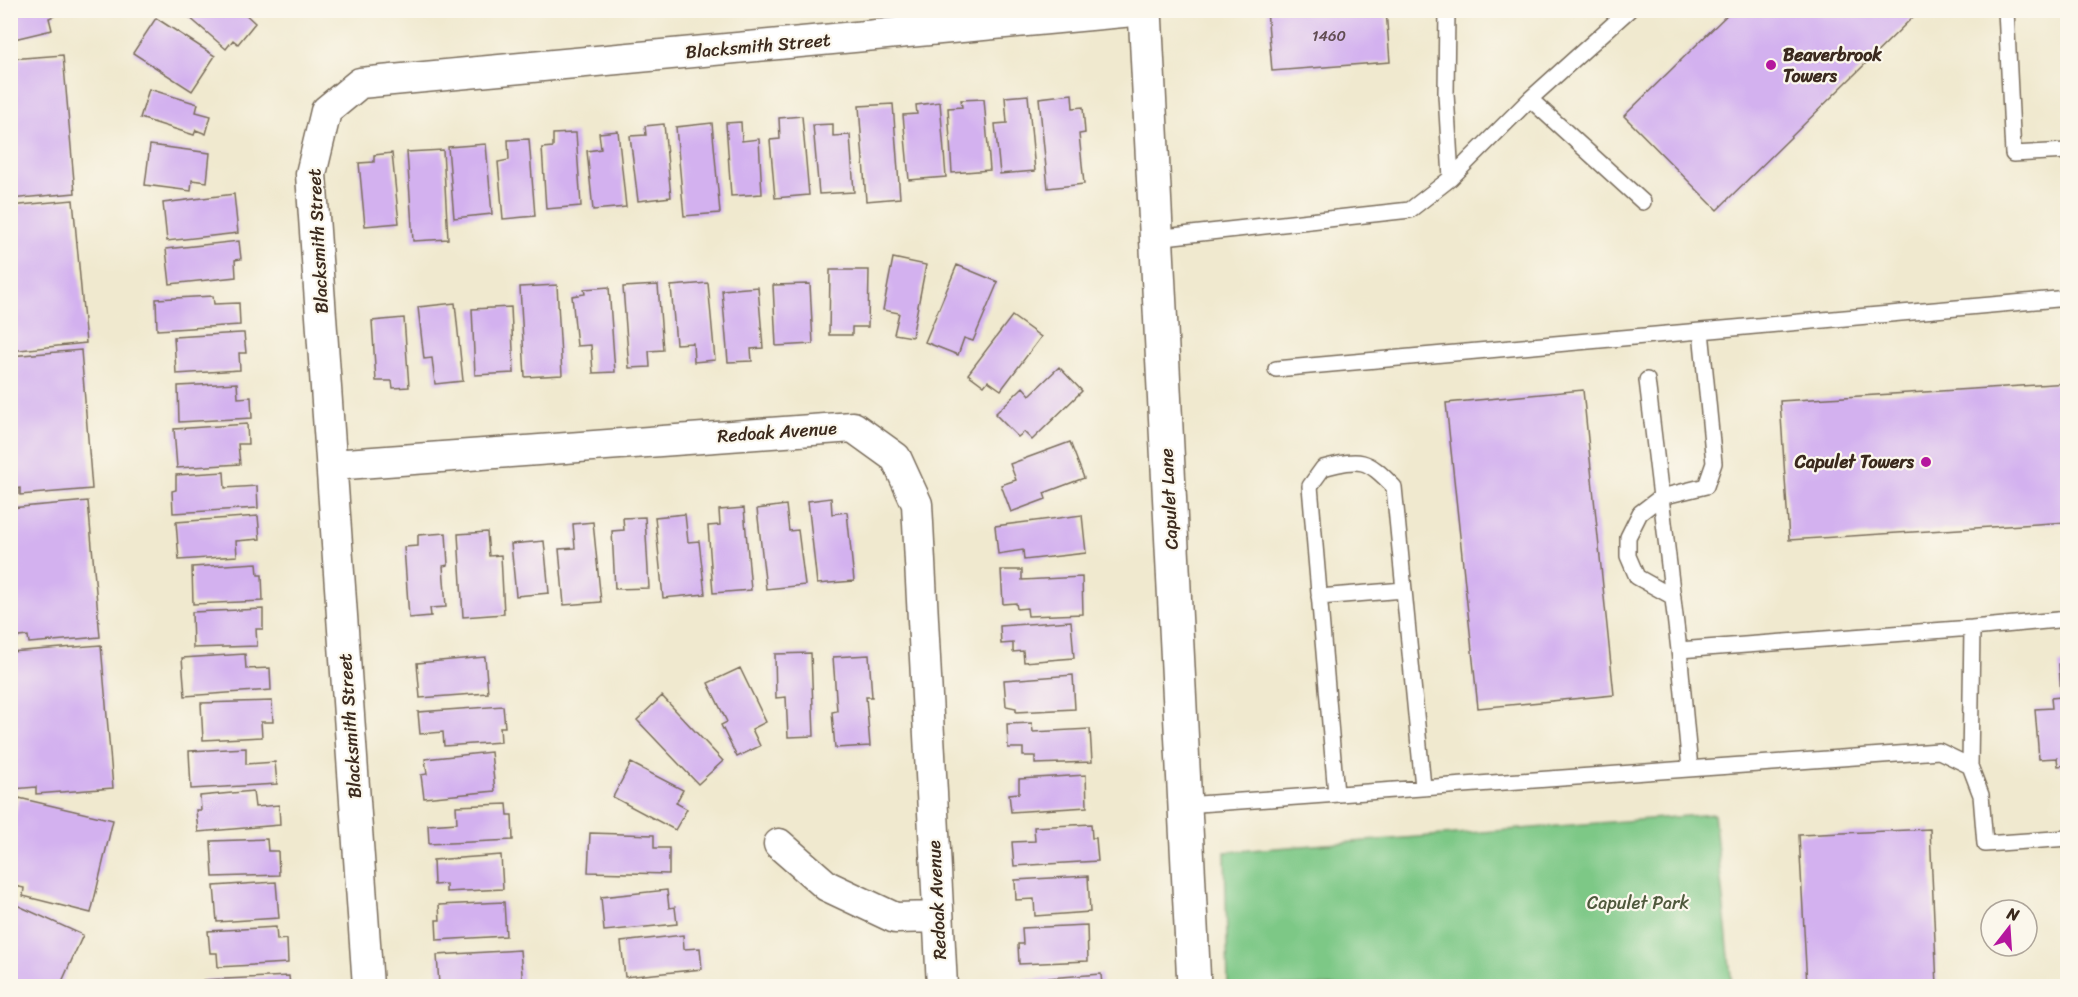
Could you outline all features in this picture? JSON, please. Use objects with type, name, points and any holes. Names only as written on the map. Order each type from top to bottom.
[{"type":"street","name":"Capulet Lane","points":[[1144,10],[1194,987]]},
{"type":"street","name":"Blacksmith Street","points":[[368,987],[311,174],[326,111],[360,83],[1144,10]]},
{"type":"street","name":"Redoak Avenue","points":[[332,465],[853,427],[896,458],[917,504],[942,987]]},
{"type":"street","points":[[778,844],[826,886],[895,918],[938,917]]},
{"type":"lane","points":[[1447,10],[1446,93],[1451,178]]},
{"type":"lane","points":[[1155,238],[1410,210],[1451,178],[1530,99],[1629,10]]},
{"type":"lane","points":[[2006,10],[2013,154],[2067,151]]},
{"type":"lane","points":[[1530,99],[1643,202]]},
{"type":"lane","points":[[1275,369],[2067,298]]},
{"type":"lane","points":[[1673,597],[1636,577],[1628,556],[1628,537],[1640,513],[1661,497],[1706,486],[1714,463],[1701,331]]},
{"type":"lane","points":[[1647,380],[1679,650],[1690,769]]},
{"type":"lane","points":[[1336,794],[1310,486],[1323,468],[1352,460],[1374,467],[1394,487],[1423,787]]},
{"type":"lane","points":[[1319,597],[1404,590]]},
{"type":"lane","points":[[1679,650],[2067,619]]},
{"type":"lane","points":[[1972,628],[1970,766],[1981,795],[1985,844],[2067,838]]},
{"type":"lane","points":[[1185,805],[1939,752],[1970,766]]},
{"type":"green space","name":"Capulet Park","points":[[1714,814],[1732,986],[1228,986],[1225,852]]},
{"type":"building","points":[[10,10],[53,10],[54,16],[49,18],[52,30],[10,40]]},
{"type":"building","points":[[181,10],[241,10],[255,23],[238,44],[233,40],[226,49]]},
{"type":"building","points":[[1267,10],[1386,10],[1390,62],[1272,71]]},
{"type":"building","name":"Beaverbrook Towers","points":[[1732,10],[1914,10],[1917,13],[1717,210],[1624,116]]},
{"type":"building","points":[[156,18],[215,56],[192,91],[133,53]]},
{"type":"building","points":[[63,55],[75,193],[10,199],[10,59]]},
{"type":"building","points":[[149,89],[198,104],[196,112],[211,116],[206,134],[196,130],[194,135],[140,118]]},
{"type":"building","points":[[1072,94],[1073,108],[1083,107],[1085,133],[1079,134],[1084,184],[1048,188],[1039,98]]},
{"type":"building","points":[[1028,95],[1035,171],[1000,174],[995,124],[1007,123],[1005,97]]},
{"type":"building","points":[[984,99],[990,170],[952,173],[948,108],[962,107],[961,100]]},
{"type":"building","points":[[940,102],[946,177],[909,180],[903,115],[917,114],[916,105]]},
{"type":"building","points":[[893,104],[900,198],[866,201],[859,106]]},
{"type":"building","points":[[802,116],[809,195],[775,198],[770,140],[780,139],[779,118]]},
{"type":"building","points":[[741,122],[742,141],[759,139],[762,194],[731,196],[726,123]]},
{"type":"building","points":[[712,123],[720,213],[684,216],[676,127]]},
{"type":"building","points":[[664,124],[671,197],[638,201],[630,136],[646,135],[645,126]]},
{"type":"building","points":[[833,124],[833,136],[850,135],[854,192],[819,194],[813,125]]},
{"type":"building","points":[[618,131],[626,207],[593,210],[587,151],[601,149],[599,133]]},
{"type":"building","points":[[576,133],[581,206],[546,209],[542,148],[553,147],[553,134]]},
{"type":"building","points":[[529,139],[535,216],[503,219],[498,162],[509,160],[508,140]]},
{"type":"building","points":[[486,144],[492,214],[454,218],[448,147]]},
{"type":"building","points":[[150,145],[210,153],[207,182],[192,180],[191,191],[145,185]]},
{"type":"building","points":[[443,150],[448,239],[413,241],[407,152]]},
{"type":"building","points":[[392,153],[399,223],[365,226],[359,163],[374,162],[374,155]]},
{"type":"building","points":[[234,194],[238,233],[167,241],[163,203]]},
{"type":"building","points":[[73,200],[86,343],[10,351],[10,206]]},
{"type":"building","points":[[239,241],[241,259],[235,260],[236,277],[170,284],[166,249]]},
{"type":"building","points":[[893,258],[926,265],[912,337],[894,334],[899,313],[883,310]]},
{"type":"building","points":[[957,265],[998,282],[973,341],[964,338],[958,355],[925,342]]},
{"type":"building","points":[[830,270],[869,270],[868,327],[852,327],[852,335],[829,335]]},
{"type":"building","points":[[708,283],[715,360],[694,362],[693,343],[676,344],[671,286]]},
{"type":"building","points":[[810,284],[813,344],[776,346],[773,285]]},
{"type":"building","points":[[557,285],[562,375],[525,377],[520,287]]},
{"type":"building","points":[[658,285],[663,350],[649,351],[650,367],[629,368],[623,287]]},
{"type":"building","points":[[609,287],[615,372],[593,373],[591,345],[577,346],[572,296],[585,294],[584,289]]},
{"type":"building","points":[[758,287],[763,348],[751,349],[752,361],[728,362],[722,290]]},
{"type":"building","points":[[213,296],[214,304],[239,303],[240,325],[157,330],[156,299]]},
{"type":"building","points":[[455,303],[463,381],[435,384],[432,358],[424,359],[418,307]]},
{"type":"building","points":[[511,307],[514,373],[475,375],[472,309]]},
{"type":"building","points":[[1012,316],[1041,337],[1001,390],[988,381],[984,386],[968,374]]},
{"type":"building","points":[[404,318],[409,387],[393,388],[392,381],[376,381],[372,321]]},
{"type":"building","points":[[244,333],[246,353],[239,353],[240,370],[176,374],[174,337]]},
{"type":"building","points":[[81,350],[92,489],[20,495],[20,488],[10,489],[10,356]]},
{"type":"building","points":[[1059,367],[1082,391],[1032,440],[1024,432],[1018,437],[995,414],[1023,387],[1030,395]]},
{"type":"building","points":[[237,383],[238,398],[251,397],[252,418],[179,422],[178,386]]},
{"type":"building","name":"Capulet Towers","points":[[2068,383],[2068,522],[1789,540],[1780,401]]},
{"type":"building","points":[[1583,390],[1614,695],[1478,708],[1446,403]]},
{"type":"building","points":[[247,424],[248,444],[238,444],[240,464],[177,468],[174,429]]},
{"type":"building","points":[[1070,442],[1084,478],[1044,493],[1046,499],[1011,512],[1001,485],[1016,480],[1010,464]]},
{"type":"building","points":[[224,472],[225,488],[257,486],[258,508],[173,513],[172,491],[176,490],[176,475]]},
{"type":"building","points":[[831,498],[832,514],[847,512],[854,581],[817,584],[808,501]]},
{"type":"building","points":[[88,501],[100,637],[29,643],[28,636],[10,638],[10,508]]},
{"type":"building","points":[[786,505],[789,531],[798,530],[805,585],[766,589],[757,509]]},
{"type":"building","points":[[744,508],[751,590],[713,593],[708,526],[720,525],[719,510]]},
{"type":"building","points":[[685,514],[688,542],[699,541],[705,594],[663,598],[655,517]]},
{"type":"building","points":[[1082,515],[1086,553],[1024,560],[1023,550],[998,554],[995,526]]},
{"type":"building","points":[[258,516],[260,539],[236,541],[237,556],[179,560],[176,522]]},
{"type":"building","points":[[645,517],[649,588],[615,589],[612,531],[624,530],[623,518]]},
{"type":"building","points":[[593,522],[601,602],[564,605],[559,549],[575,548],[573,524]]},
{"type":"building","points":[[487,532],[489,556],[501,555],[504,614],[463,617],[458,534]]},
{"type":"building","points":[[446,533],[448,565],[443,566],[446,607],[430,608],[431,616],[409,618],[404,547],[418,546],[418,535]]},
{"type":"building","points":[[544,541],[549,593],[516,596],[511,544]]},
{"type":"building","points":[[257,563],[258,575],[262,575],[263,601],[193,604],[192,567]]},
{"type":"building","points":[[1001,570],[1022,570],[1022,580],[1082,577],[1083,614],[1028,616],[1027,608],[1017,609],[1016,603],[1003,604]]},
{"type":"building","points":[[263,609],[263,629],[256,629],[257,646],[193,648],[192,612]]},
{"type":"building","points":[[1071,621],[1074,658],[1024,662],[1023,651],[1013,652],[1013,643],[1001,644],[1000,626]]},
{"type":"building","points":[[101,645],[113,788],[36,794],[36,787],[13,789],[10,734],[16,734],[10,695],[10,652]]},
{"type":"building","points":[[811,653],[814,736],[788,737],[786,697],[776,698],[775,654]]},
{"type":"building","points":[[245,654],[246,669],[270,668],[271,690],[185,696],[182,658]]},
{"type":"building","points":[[869,655],[872,697],[866,697],[870,746],[835,748],[832,712],[837,711],[833,657]]},
{"type":"building","points":[[485,657],[488,693],[420,698],[417,663]]},
{"type":"building","points":[[2059,664],[2068,664],[2068,765],[2058,766],[2057,758],[2039,759],[2035,709],[2052,708],[2051,698],[2061,697]]},
{"type":"building","points":[[740,668],[766,722],[752,729],[760,746],[737,757],[721,725],[727,722],[708,683]]},
{"type":"building","points":[[1073,675],[1075,709],[1016,712],[1016,708],[1006,706],[1004,680]]},
{"type":"building","points":[[662,696],[723,761],[698,784],[637,720]]},
{"type":"building","points":[[272,701],[273,722],[261,722],[262,737],[203,740],[201,703]]},
{"type":"building","points":[[503,706],[505,727],[500,727],[501,742],[444,746],[443,732],[420,734],[418,712]]},
{"type":"building","points":[[1032,723],[1033,732],[1090,729],[1092,762],[1035,764],[1035,756],[1023,756],[1023,748],[1008,748],[1007,724]]},
{"type":"building","points":[[246,748],[246,764],[275,762],[277,784],[191,789],[189,751]]},
{"type":"building","points":[[491,752],[495,791],[424,798],[421,775],[427,774],[425,759]]},
{"type":"building","points":[[631,763],[683,790],[676,803],[687,809],[675,830],[613,797]]},
{"type":"building","points":[[1086,775],[1087,807],[1011,812],[1009,794],[1019,793],[1019,779]]},
{"type":"building","points":[[253,791],[255,807],[279,805],[280,825],[198,832],[196,810],[201,810],[200,796]]},
{"type":"building","points":[[19,798],[113,820],[91,913],[23,896],[24,888],[10,885],[10,833]]},
{"type":"building","points":[[507,804],[508,815],[512,815],[513,840],[429,844],[428,825],[457,823],[456,806]]},
{"type":"building","points":[[1091,824],[1092,838],[1096,838],[1098,861],[1014,866],[1012,842],[1035,841],[1034,827]]},
{"type":"building","points":[[1930,829],[1937,986],[1807,986],[1799,835]]},
{"type":"building","points":[[590,833],[654,835],[654,848],[669,848],[669,874],[588,872]]},
{"type":"building","points":[[267,839],[268,851],[278,851],[279,875],[213,877],[211,841]]},
{"type":"building","points":[[501,855],[503,889],[446,892],[446,884],[434,885],[433,860]]},
{"type":"building","points":[[1088,876],[1090,912],[1035,916],[1034,899],[1016,900],[1015,880]]},
{"type":"building","points":[[276,882],[279,918],[217,922],[214,886]]},
{"type":"building","points":[[667,890],[669,908],[675,907],[677,924],[604,931],[601,897]]},
{"type":"building","points":[[10,902],[83,935],[60,986],[10,986]]},
{"type":"building","points":[[504,902],[506,936],[437,940],[436,920],[440,920],[439,905]]},
{"type":"building","points":[[1087,925],[1088,961],[1019,964],[1018,944],[1023,944],[1022,928]]},
{"type":"building","points":[[276,927],[277,940],[287,939],[288,963],[218,967],[217,953],[210,953],[208,931]]},
{"type":"building","points":[[683,935],[684,949],[700,948],[702,969],[625,977],[621,942]]},
{"type":"building","points":[[520,950],[523,986],[439,985],[437,955]]},
{"type":"building","points":[[1101,974],[1102,986],[1022,986],[1021,980]]},
{"type":"building","points":[[289,976],[290,986],[203,986],[203,980]]},
{"type":"place","name":"Beaverbrook Towers","points":[[1771,65]]},
{"type":"place","name":"Capulet Towers","points":[[1926,462]]}]
